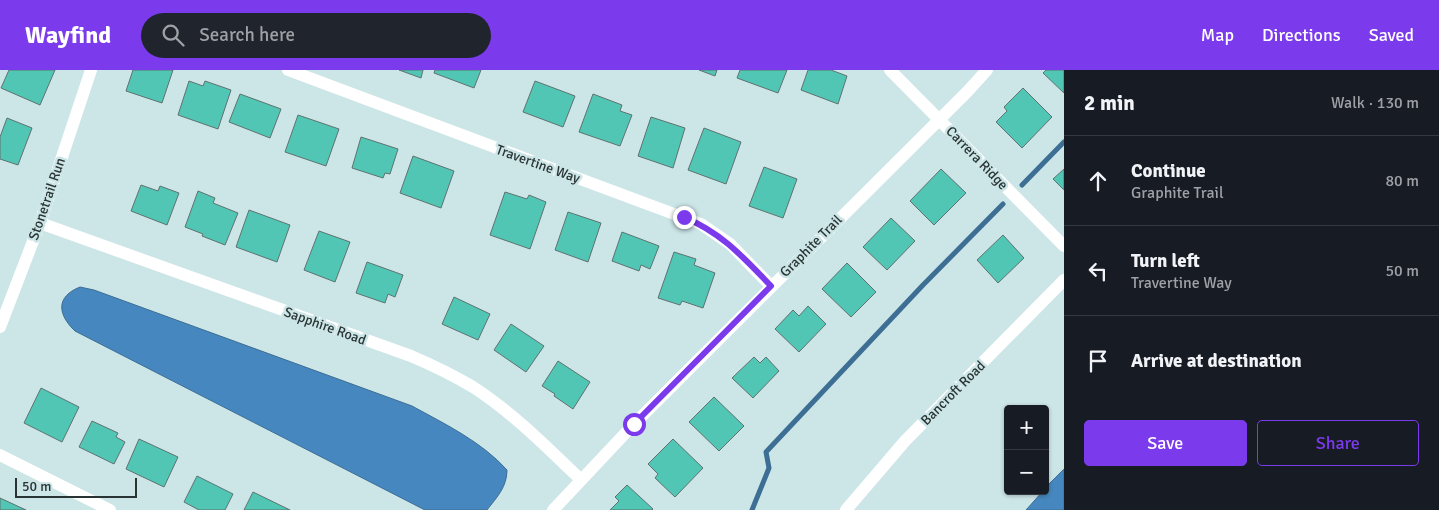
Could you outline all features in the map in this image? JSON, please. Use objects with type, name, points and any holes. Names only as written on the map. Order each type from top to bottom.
[{"type":"street","name":"Stonetrail Run","points":[[0,327],[40,223],[90,70]]},
{"type":"street","name":"Travertine Way","points":[[288,70],[700,224],[730,244],[771,286]]},
{"type":"street","name":"Carrera Ridge","points":[[890,70],[1064,246]]},
{"type":"street","name":"Graphite Trail","points":[[553,510],[634,424],[987,70]]},
{"type":"street","name":"Sapphire Road","points":[[40,223],[441,369],[503,409],[581,480]]},
{"type":"street","name":"Bancroft Road","points":[[846,510],[905,441],[1064,280]]},
{"type":"street","points":[[0,455],[110,510]]},
{"type":"water","points":[[80,287],[94,290],[412,406],[475,442],[497,460],[507,470],[503,487],[487,510],[425,510],[75,331],[65,319],[62,307],[66,296]]},
{"type":"water","points":[[1064,469],[1064,510],[1026,510],[1039,495],[1049,495],[1049,484]]},
{"type":"building","points":[[9,70],[55,70],[40,105],[1,88]]},
{"type":"building","points":[[133,70],[173,70],[162,103],[126,91]]},
{"type":"building","points":[[399,70],[423,70],[421,78]]},
{"type":"building","points":[[435,70],[481,70],[474,88],[434,73]]},
{"type":"building","points":[[699,70],[717,70],[715,76]]},
{"type":"building","points":[[740,70],[787,70],[778,93],[737,78]]},
{"type":"building","points":[[808,70],[831,70],[847,76],[838,104],[801,90]]},
{"type":"building","points":[[1046,70],[1064,70],[1064,93],[1043,73]]},
{"type":"building","points":[[189,81],[203,86],[205,81],[231,90],[218,129],[178,115]]},
{"type":"building","points":[[535,81],[575,96],[563,127],[523,112]]},
{"type":"building","points":[[1023,88],[1052,117],[1022,148],[996,122],[1007,111],[1004,107]]},
{"type":"building","points":[[240,94],[281,109],[270,138],[229,122]]},
{"type":"building","points":[[593,94],[622,105],[620,111],[632,115],[620,146],[579,132]]},
{"type":"building","points":[[298,115],[339,129],[326,166],[285,152]]},
{"type":"building","points":[[651,117],[685,128],[673,168],[638,156]]},
{"type":"building","points":[[7,118],[32,128],[18,165],[0,159],[0,137]]},
{"type":"building","points":[[704,128],[741,142],[726,184],[688,170]]},
{"type":"building","points":[[361,137],[398,149],[390,174],[385,173],[383,178],[352,168]]},
{"type":"building","points":[[413,156],[454,171],[441,208],[400,193]]},
{"type":"building","points":[[764,167],[797,179],[783,218],[749,206]]},
{"type":"building","points":[[941,169],[966,193],[934,225],[910,201]]},
{"type":"building","points":[[1064,169],[1064,190],[1053,179]]},
{"type":"building","points":[[141,185],[158,191],[160,186],[179,193],[167,225],[131,211]]},
{"type":"building","points":[[198,191],[215,198],[213,203],[238,213],[225,245],[185,227]]},
{"type":"building","points":[[505,192],[527,199],[529,195],[546,202],[530,249],[490,235]]},
{"type":"building","points":[[249,210],[290,225],[277,262],[236,247]]},
{"type":"building","points":[[568,212],[601,223],[588,262],[555,250]]},
{"type":"building","points":[[891,218],[915,241],[887,270],[863,247]]},
{"type":"building","points":[[319,231],[350,242],[335,282],[304,270]]},
{"type":"building","points":[[622,232],[659,246],[650,269],[641,265],[639,271],[612,261]]},
{"type":"building","points":[[1003,235],[1024,258],[998,283],[977,260]]},
{"type":"building","points":[[674,252],[696,259],[694,265],[715,273],[703,308],[682,301],[680,305],[658,298]]},
{"type":"building","points":[[367,262],[403,275],[395,297],[388,294],[385,303],[356,293]]},
{"type":"building","points":[[847,263],[876,292],[851,317],[822,289]]},
{"type":"building","points":[[454,297],[490,314],[478,340],[442,324]]},
{"type":"building","points":[[808,306],[826,324],[799,352],[775,329],[793,310],[799,316]]},
{"type":"building","points":[[511,324],[544,346],[526,372],[494,350]]},
{"type":"building","points":[[754,357],[760,363],[766,357],[779,371],[753,398],[732,378]]},
{"type":"building","points":[[558,361],[590,382],[573,409],[542,386]]},
{"type":"building","points":[[41,388],[79,407],[62,442],[24,423]]},
{"type":"building","points":[[714,397],[744,426],[719,451],[689,422]]},
{"type":"building","points":[[92,421],[118,433],[116,437],[125,442],[114,464],[79,447]]},
{"type":"building","points":[[139,439],[178,457],[164,487],[126,469]]},
{"type":"building","points":[[673,439],[703,468],[675,497],[655,478],[658,474],[648,464]]},
{"type":"building","points":[[197,476],[233,494],[225,510],[199,510],[184,502]]},
{"type":"building","points":[[627,485],[653,509],[610,510],[619,501],[615,497]]},
{"type":"building","points":[[253,492],[290,510],[244,510]]},
{"type":"building","points":[[0,498],[26,510],[0,510]]},
{"type":"waterway","points":[[1022,185],[1064,142]]},
{"type":"waterway","points":[[752,510],[769,468],[766,452],[923,285],[1003,204]]},
{"type":"route","points":[[634,424],[771,286],[730,244],[700,224],[684,217]]}]
